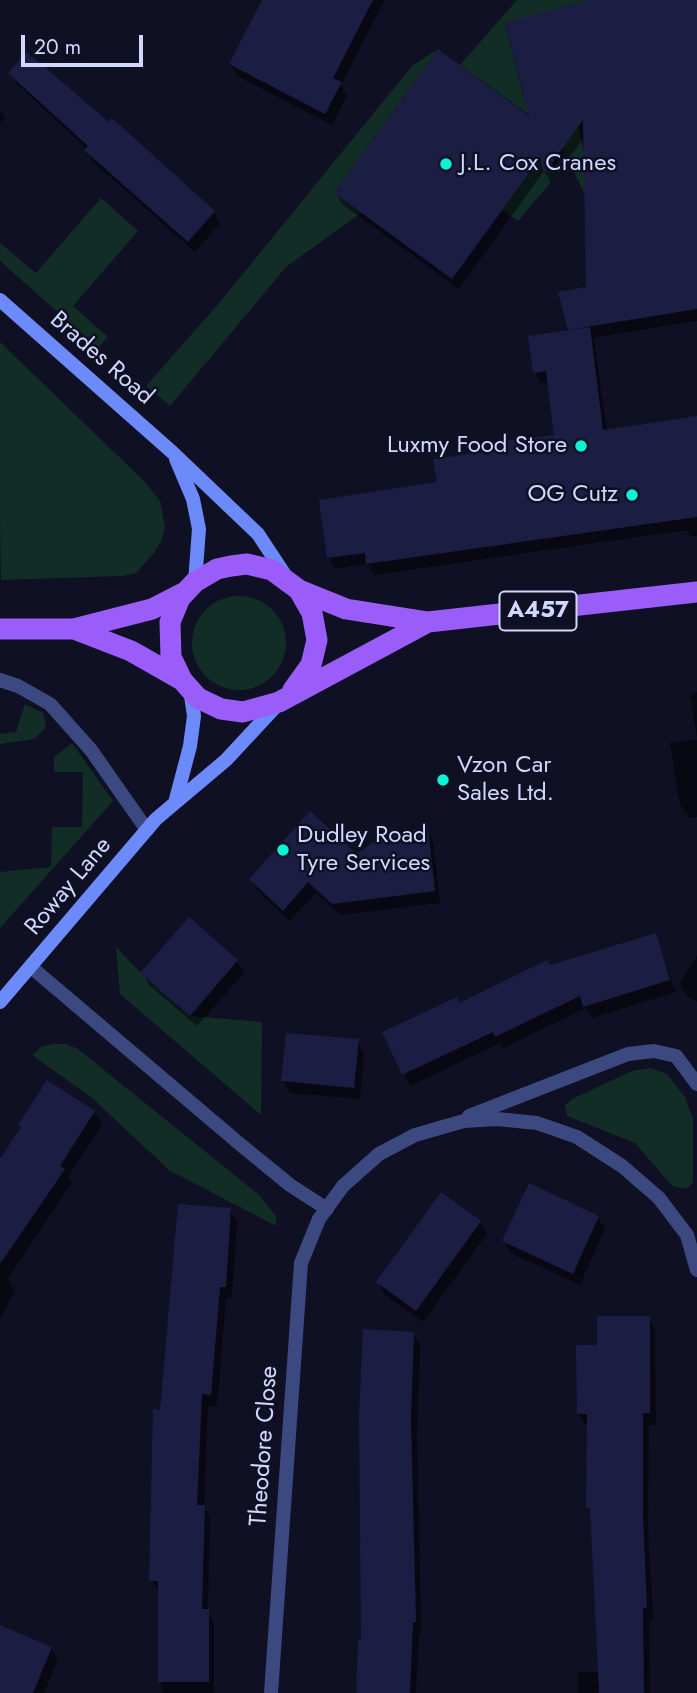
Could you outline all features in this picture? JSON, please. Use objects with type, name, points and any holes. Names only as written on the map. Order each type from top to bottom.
[{"type":"main road","points":[[0,629],[74,629],[152,609],[218,569],[247,564],[272,570],[295,587],[312,613],[317,640],[312,665],[285,698],[243,712],[222,709],[198,698],[186,684],[171,657],[170,622],[180,598],[191,586]]},
{"type":"main road","name":"A457","points":[[295,587],[346,609],[428,622],[697,592]]},
{"type":"main road","name":"A457","points":[[285,698],[428,622]]},
{"type":"main road","points":[[74,629],[131,651],[186,684]]},
{"type":"street","name":"Brades Road","points":[[0,300],[172,452],[258,534],[295,587]]},
{"type":"street","name":"Brades Road","points":[[172,452],[193,499],[199,529],[191,586]]},
{"type":"street","points":[[0,680],[18,685],[50,704],[91,750],[146,830]]},
{"type":"street","points":[[175,804],[190,747],[194,716],[186,684]]},
{"type":"street","name":"Roway Lane","points":[[0,1002],[146,830],[226,760],[285,698]]},
{"type":"street","points":[[31,967],[141,1064],[260,1161],[327,1209]]},
{"type":"street","name":"Theodore Close","points":[[271,1693],[300,1263],[319,1219],[343,1186],[379,1154],[415,1135],[628,1054],[654,1051],[676,1056],[697,1084]]},
{"type":"street","name":"Theodore Close","points":[[443,1126],[497,1119],[537,1123],[577,1137],[622,1166],[659,1198],[687,1236],[697,1270]]},
{"type":"green space","points":[[517,0],[591,0],[505,23],[525,102],[592,84],[601,118],[577,124],[600,213],[584,193],[569,161],[518,221],[502,210],[540,159],[553,168],[565,152],[557,135],[460,65]]},
{"type":"green space","points":[[438,49],[334,193],[361,213],[286,267],[170,406],[146,386],[220,302],[412,66]]},
{"type":"green space","points":[[101,198],[138,231],[73,306],[108,337],[98,348],[0,261],[0,243],[36,273]]},
{"type":"green space","points":[[0,342],[145,482],[160,501],[165,527],[161,541],[136,573],[122,576],[0,580]]},
{"type":"green space","points":[[239,596],[257,599],[272,610],[283,625],[286,643],[283,661],[272,676],[257,687],[239,690],[221,687],[206,676],[195,661],[192,643],[195,625],[206,610],[221,599]]},
{"type":"green space","points":[[25,704],[43,713],[46,727],[34,739],[0,744],[0,734],[16,732]]},
{"type":"green space","points":[[72,743],[113,801],[0,928],[0,872],[51,867],[52,827],[82,827],[83,772],[54,772],[54,757]]},
{"type":"green space","points":[[116,947],[190,1016],[262,1022],[261,1115],[120,994]]},
{"type":"green space","points":[[66,1044],[78,1049],[258,1194],[276,1216],[276,1226],[169,1170],[92,1098],[32,1055],[41,1047]]},
{"type":"green space","points":[[650,1068],[667,1074],[685,1097],[693,1119],[693,1183],[686,1189],[672,1186],[635,1143],[567,1116],[565,1105],[572,1099],[632,1071]]},
{"type":"building","points":[[262,0],[373,0],[333,78],[342,82],[325,114],[229,64]]},
{"type":"building","points":[[591,0],[697,0],[697,309],[568,330],[558,292],[586,287],[583,120],[544,174],[540,158],[452,279],[334,193],[438,49],[529,116],[505,22]]},
{"type":"building","points":[[27,52],[109,122],[112,118],[215,211],[188,242],[84,150],[88,146],[8,73]]},
{"type":"building","points":[[590,327],[603,430],[697,416],[697,517],[366,564],[365,553],[327,558],[319,500],[437,482],[433,459],[505,449],[504,441],[554,435],[546,371],[533,373],[528,336]]},
{"type":"building","points":[[310,811],[357,854],[386,833],[428,828],[435,891],[332,904],[308,882],[283,911],[249,879]]},
{"type":"building","points":[[189,917],[238,960],[190,1016],[140,973]]},
{"type":"building","points":[[656,933],[670,980],[583,1007],[580,996],[495,1037],[493,1032],[402,1075],[382,1032],[457,997],[459,1003],[547,960],[550,965]]},
{"type":"building","points":[[286,1033],[359,1039],[354,1088],[281,1081]]},
{"type":"building","points":[[47,1080],[95,1111],[60,1166],[65,1169],[0,1264],[0,1159]]},
{"type":"building","points":[[529,1183],[599,1216],[573,1274],[502,1241]]},
{"type":"building","points":[[441,1192],[481,1221],[416,1311],[376,1282]]},
{"type":"building","points":[[178,1204],[231,1208],[226,1287],[220,1287],[211,1395],[202,1394],[197,1505],[205,1505],[202,1609],[209,1609],[209,1682],[158,1682],[158,1581],[149,1581],[153,1409],[160,1410]]},
{"type":"building","points":[[597,1316],[650,1316],[650,1413],[643,1413],[643,1516],[647,1608],[643,1608],[644,1693],[599,1693],[590,1508],[586,1508],[587,1414],[577,1414],[576,1345],[597,1345]]},
{"type":"building","points":[[363,1329],[414,1332],[411,1418],[416,1622],[413,1622],[410,1693],[356,1693],[358,1640],[361,1640],[359,1417]]},
{"type":"building","points":[[0,1625],[52,1647],[33,1693],[0,1693]]},
{"type":"place","name":"J.L. Cox Cranes","points":[[446,164]]},
{"type":"place","name":"Luxmy Food Store","points":[[581,446]]},
{"type":"place","name":"OG Cutz","points":[[632,495]]},
{"type":"place","name":"Vzon Car Sales Ltd.","points":[[443,780]]},
{"type":"place","name":"Dudley Road Tyre Services","points":[[283,850]]}]
